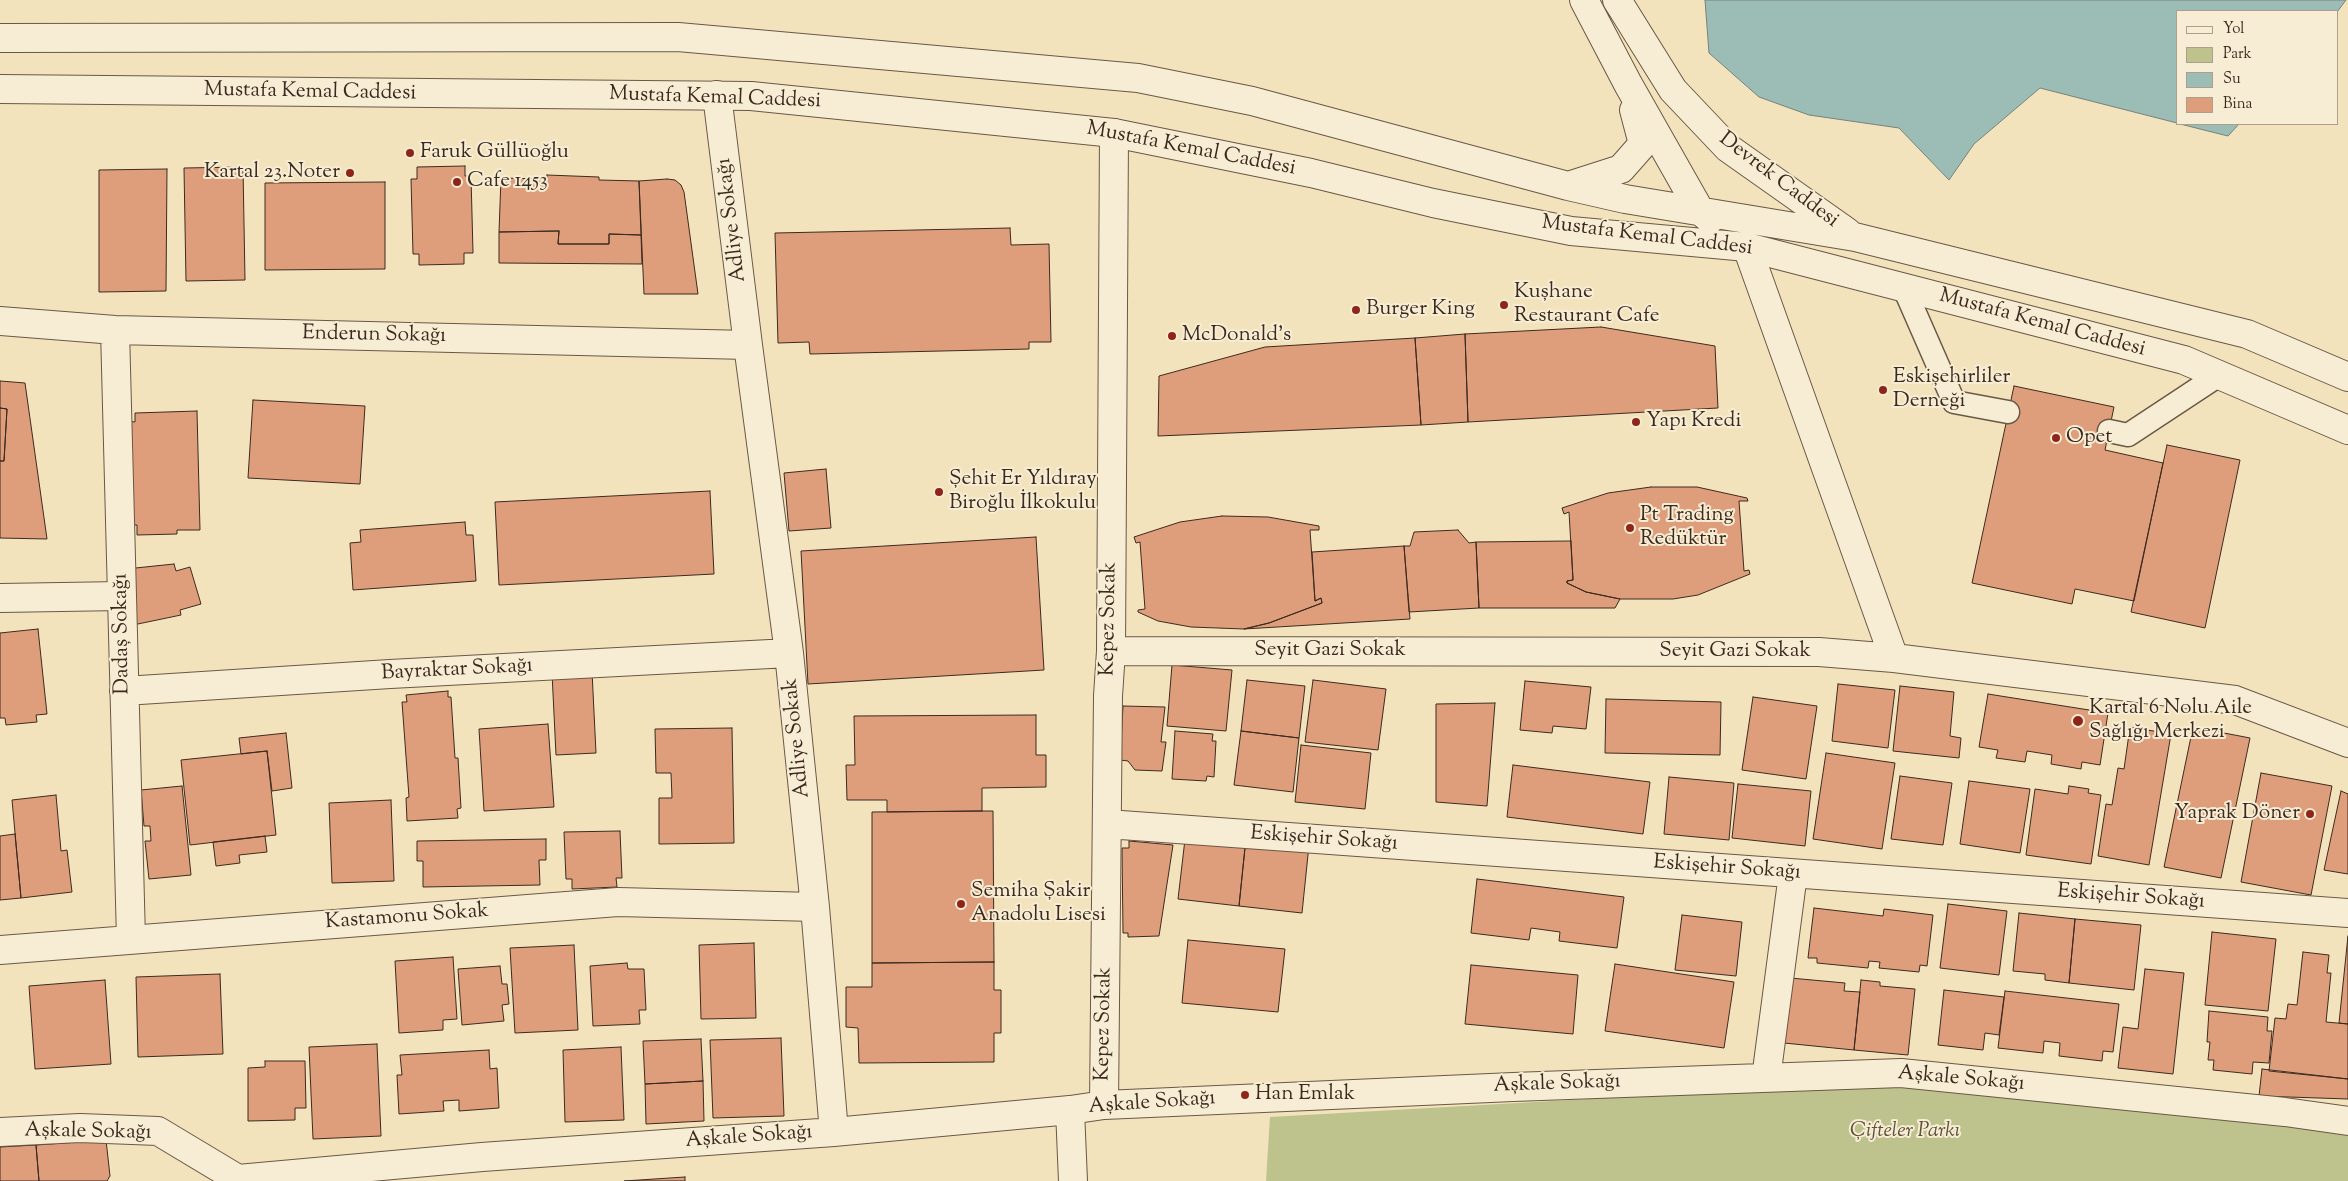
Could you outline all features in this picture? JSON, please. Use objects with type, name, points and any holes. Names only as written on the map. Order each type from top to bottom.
[{"type":"street","points":[[1584,0],[1628,84],[1700,210],[1747,247],[1894,658]]},
{"type":"street","name":"Devrek Caddesi","points":[[1617,0],[1673,90],[1728,148],[1855,237]]},
{"type":"street","name":"Mustafa Kemal Caddesi","points":[[0,38],[678,38],[1138,78],[1252,101],[1568,186],[1626,199],[1855,237],[2247,334],[2348,377]]},
{"type":"street","points":[[1568,186],[1621,169],[1643,144],[1628,84]]},
{"type":"street","name":"Mustafa Kemal Caddesi","points":[[0,89],[751,96],[1114,133],[1310,173],[1434,203],[1571,231],[1747,247],[2184,360],[2348,430]]},
{"type":"street","name":"Adliye Sokağı","points":[[717,95],[748,345]]},
{"type":"street","name":"Kepez Sokak","points":[[1104,1105],[1111,651],[1114,133]]},
{"type":"street","name":"Enderun Sokağı","points":[[0,321],[115,330],[748,345]]},
{"type":"street","name":"Dadaş Sokağı","points":[[115,330],[130,939]]},
{"type":"street","name":"Adliye Sokak","points":[[748,345],[789,653],[815,907],[834,1132]]},
{"type":"street","points":[[0,598],[122,596]]},
{"type":"street","name":"Seyit Gazi Sokak","points":[[1111,651],[1819,652],[1894,658],[2235,700],[2348,743]]},
{"type":"street","name":"Bayraktar Sokağı","points":[[124,692],[390,674],[789,653]]},
{"type":"street","name":"Eskişehir Sokağı","points":[[1107,824],[2348,913]]},
{"type":"street","points":[[1766,1078],[1793,874]]},
{"type":"street","name":"Kastamonu Sokak","points":[[0,950],[618,902],[815,907]]},
{"type":"street","name":"Aşkale Sokağı","points":[[0,1132],[80,1128],[158,1131],[238,1179],[482,1156],[834,1132],[1070,1110],[1104,1105],[1901,1073],[2285,1112],[2348,1121]]},
{"type":"street","points":[[1070,1110],[1073,1181]]},
{"type":"lane","points":[[1904,288],[1954,402],[2008,412]]},
{"type":"lane","points":[[2109,431],[2128,435],[2219,375]]},
{"type":"green space","name":"Çifteler Parkı","points":[[1906,1081],[2348,1133],[2348,1181],[1266,1181],[1270,1117]]},
{"type":"water","points":[[1705,0],[2346,0],[2338,11],[2176,10],[2176,123],[2040,88],[1974,144],[1949,180],[1899,128],[1809,115],[1759,97],[1709,53]]},
{"type":"water","points":[[2184,125],[2238,125],[2228,136]]},
{"type":"building","points":[[465,166],[465,176],[471,176],[473,253],[464,253],[464,264],[419,265],[419,254],[413,254],[411,179],[417,179],[417,167]]},
{"type":"building","points":[[243,167],[245,280],[186,281],[184,168]]},
{"type":"building","points":[[167,169],[166,291],[99,292],[99,170]]},
{"type":"building","points":[[547,175],[599,177],[599,180],[639,181],[641,235],[609,234],[609,244],[558,244],[559,231],[499,232],[501,178],[547,179]]},
{"type":"building","points":[[675,180],[681,185],[684,192],[698,294],[644,294],[639,181]]},
{"type":"building","points":[[385,182],[385,269],[265,270],[265,183]]},
{"type":"building","points":[[1010,228],[1011,245],[1049,244],[1051,342],[1029,342],[1029,349],[810,354],[809,342],[778,343],[775,233]]},
{"type":"building","points":[[559,231],[558,244],[609,244],[609,234],[641,235],[642,264],[499,263],[499,232]]},
{"type":"building","points":[[1601,327],[1715,346],[1718,408],[1468,422],[1465,334]]},
{"type":"building","points":[[1465,334],[1468,422],[1421,425],[1415,338]]},
{"type":"building","points":[[1415,338],[1421,425],[1158,436],[1159,376],[1265,347]]},
{"type":"building","points":[[0,381],[25,383],[47,539],[0,538],[0,461],[4,461],[7,409],[0,408]]},
{"type":"building","points":[[2014,386],[2114,407],[2105,450],[2163,463],[2134,601],[2075,589],[2072,604],[1972,583]]},
{"type":"building","points":[[253,400],[365,406],[360,484],[248,478]]},
{"type":"building","points":[[0,408],[7,409],[4,461],[0,461]]},
{"type":"building","points":[[197,411],[200,530],[177,530],[177,534],[137,535],[137,525],[130,525],[127,421],[135,422],[135,413]]},
{"type":"building","points":[[2167,445],[2240,460],[2205,628],[2131,612]]},
{"type":"building","points":[[826,469],[831,528],[789,531],[784,473]]},
{"type":"building","points":[[1651,487],[1697,487],[1747,498],[1748,501],[1739,501],[1744,571],[1749,570],[1750,574],[1698,595],[1673,599],[1620,599],[1586,592],[1567,583],[1567,581],[1573,580],[1569,512],[1564,514],[1562,508],[1608,493]]},
{"type":"building","points":[[710,491],[714,574],[499,585],[495,502]]},
{"type":"building","points":[[1222,516],[1268,517],[1319,526],[1319,530],[1310,530],[1315,601],[1321,598],[1322,603],[1269,623],[1244,629],[1191,627],[1158,621],[1138,612],[1138,610],[1145,609],[1140,542],[1136,543],[1134,537],[1180,522]]},
{"type":"building","points":[[465,522],[466,535],[473,535],[476,581],[353,590],[350,543],[361,542],[360,530]]},
{"type":"building","points":[[1458,530],[1469,543],[1476,542],[1479,608],[1409,612],[1404,546],[1410,546],[1414,532]]},
{"type":"building","points":[[1036,537],[1044,670],[808,684],[801,551]]},
{"type":"building","points":[[1571,541],[1573,580],[1567,581],[1567,583],[1586,592],[1620,599],[1615,608],[1479,608],[1476,542]]},
{"type":"building","points":[[1404,546],[1410,619],[1244,629],[1269,623],[1322,603],[1321,598],[1315,601],[1312,552]]},
{"type":"building","points":[[174,564],[176,571],[190,567],[201,604],[180,610],[181,615],[133,625],[126,569]]},
{"type":"building","points":[[38,629],[47,714],[36,715],[37,722],[6,725],[5,718],[0,718],[0,633]]},
{"type":"building","points":[[1172,665],[1232,670],[1226,731],[1167,726]]},
{"type":"building","points":[[592,671],[596,753],[556,755],[552,673]]},
{"type":"building","points":[[1247,680],[1305,686],[1299,738],[1241,731]]},
{"type":"building","points":[[1313,680],[1386,689],[1378,750],[1305,742]]},
{"type":"building","points":[[1525,681],[1591,687],[1586,729],[1553,726],[1552,733],[1520,730]]},
{"type":"building","points":[[1838,684],[1895,690],[1888,748],[1832,741]]},
{"type":"building","points":[[1900,686],[1954,692],[1950,736],[1961,738],[1959,758],[1893,751]]},
{"type":"building","points":[[448,691],[448,697],[451,697],[455,758],[458,758],[461,808],[457,809],[458,818],[407,821],[406,798],[409,797],[402,702],[407,702],[406,695]]},
{"type":"building","points":[[1988,694],[2108,713],[2100,765],[2082,762],[2081,769],[2051,764],[2052,755],[2027,751],[2025,762],[1996,758],[1998,750],[1979,747]]},
{"type":"building","points":[[1753,697],[1817,706],[1806,779],[1742,770]]},
{"type":"building","points":[[1606,699],[1721,702],[1720,755],[1605,753]]},
{"type":"building","points":[[1495,703],[1487,806],[1436,802],[1436,704]]},
{"type":"building","points":[[1123,706],[1165,707],[1161,742],[1166,742],[1162,771],[1135,770],[1128,761],[1120,760]]},
{"type":"building","points":[[1036,715],[1036,755],[1046,755],[1046,787],[982,788],[982,811],[887,812],[887,800],[847,800],[846,765],[855,765],[854,716]]},
{"type":"building","points":[[548,724],[554,807],[484,811],[479,729]]},
{"type":"building","points":[[2130,727],[2171,734],[2149,865],[2098,856],[2106,804],[2112,805],[2118,768],[2124,769]]},
{"type":"building","points":[[2193,727],[2250,738],[2221,878],[2164,867]]},
{"type":"building","points":[[732,728],[734,843],[659,844],[659,798],[672,798],[671,773],[656,773],[655,729]]},
{"type":"building","points":[[1175,731],[1213,734],[1212,741],[1216,741],[1214,777],[1207,776],[1206,781],[1172,779]]},
{"type":"building","points":[[1241,731],[1299,738],[1293,792],[1234,785]]},
{"type":"building","points":[[286,733],[292,788],[272,791],[267,751],[241,754],[239,738]]},
{"type":"building","points":[[1301,745],[1371,753],[1365,809],[1295,802]]},
{"type":"building","points":[[267,751],[276,835],[190,845],[181,760]]},
{"type":"building","points":[[1826,753],[1895,763],[1882,849],[1813,839]]},
{"type":"building","points":[[1513,765],[1650,782],[1643,834],[1507,817]]},
{"type":"building","points":[[2261,773],[2332,786],[2311,895],[2241,882]]},
{"type":"building","points":[[1900,776],[1952,783],[1943,845],[1891,839]]},
{"type":"building","points":[[1669,777],[1734,783],[1729,840],[1664,834]]},
{"type":"building","points":[[1969,781],[2030,789],[2020,853],[1960,844]]},
{"type":"building","points":[[1738,784],[1811,791],[1805,846],[1732,838]]},
{"type":"building","points":[[182,786],[191,875],[149,879],[145,841],[151,841],[150,826],[144,826],[141,790]]},
{"type":"building","points":[[2069,786],[2089,789],[2088,793],[2101,795],[2091,864],[2026,855],[2035,789],[2068,794]]},
{"type":"building","points":[[2341,791],[2348,794],[2348,874],[2324,870]]},
{"type":"building","points":[[56,795],[61,851],[67,850],[72,892],[21,898],[12,800]]},
{"type":"building","points":[[391,800],[394,881],[332,883],[329,803]]},
{"type":"building","points":[[993,811],[994,962],[872,963],[872,812]]},
{"type":"building","points":[[620,831],[622,878],[616,878],[617,887],[572,889],[572,879],[566,879],[564,832]]},
{"type":"building","points":[[1186,831],[1246,838],[1239,906],[1178,899]]},
{"type":"building","points":[[15,834],[21,898],[0,900],[0,836]]},
{"type":"building","points":[[265,836],[267,852],[239,855],[240,863],[216,866],[213,842]]},
{"type":"building","points":[[1246,838],[1309,845],[1302,913],[1239,906]]},
{"type":"building","points":[[546,839],[546,860],[539,860],[540,885],[423,887],[423,861],[417,861],[417,841]]},
{"type":"building","points":[[1129,841],[1173,845],[1159,936],[1128,937],[1128,933],[1123,933],[1122,848],[1129,848]]},
{"type":"building","points":[[1477,879],[1624,897],[1617,948],[1559,941],[1560,932],[1531,928],[1529,940],[1471,933]]},
{"type":"building","points":[[1948,904],[2007,911],[1999,975],[1940,968]]},
{"type":"building","points":[[1814,908],[1883,916],[1884,909],[1933,915],[1927,966],[1920,965],[1919,972],[1879,968],[1880,962],[1869,961],[1868,968],[1817,963],[1817,958],[1808,958]]},
{"type":"building","points":[[2019,913],[2075,919],[2069,983],[2045,980],[2045,974],[2013,971]]},
{"type":"building","points":[[1682,915],[1742,922],[1736,976],[1675,970]]},
{"type":"building","points":[[2075,919],[2141,925],[2134,990],[2069,983]]},
{"type":"building","points":[[2212,932],[2276,939],[2268,1011],[2205,1005]]},
{"type":"building","points":[[2348,936],[2348,1024],[2339,1023]]},
{"type":"building","points":[[1188,940],[1285,949],[1278,1012],[1182,1003]]},
{"type":"building","points":[[754,943],[756,1018],[701,1019],[699,945]]},
{"type":"building","points":[[574,945],[578,1030],[515,1033],[510,948]]},
{"type":"building","points":[[2303,952],[2329,955],[2327,973],[2331,973],[2326,1022],[2348,1024],[2348,1079],[2269,1071],[2275,1018],[2286,1019],[2288,1004],[2297,1005]]},
{"type":"building","points":[[453,957],[457,1019],[443,1020],[443,1030],[399,1033],[395,961]]},
{"type":"building","points":[[994,962],[994,990],[1001,990],[1001,1033],[994,1033],[994,1062],[859,1063],[858,1028],[846,1027],[846,987],[872,987],[872,963]]},
{"type":"building","points":[[627,963],[628,969],[644,969],[646,1010],[639,1010],[640,1024],[593,1026],[590,966]]},
{"type":"building","points":[[1615,964],[1734,982],[1724,1048],[1605,1031]]},
{"type":"building","points":[[1471,965],[1578,975],[1573,1034],[1465,1024]]},
{"type":"building","points":[[500,966],[502,984],[507,984],[509,1004],[502,1005],[504,1021],[462,1025],[458,969]]},
{"type":"building","points":[[2145,969],[2184,973],[2173,1074],[2118,1068],[2123,1027],[2138,1029]]},
{"type":"building","points":[[220,974],[223,1054],[138,1057],[136,977]]},
{"type":"building","points":[[1790,978],[1845,983],[1844,991],[1860,992],[1854,1050],[1784,1043]]},
{"type":"building","points":[[105,980],[111,1064],[35,1069],[29,986]]},
{"type":"building","points":[[1861,980],[1880,982],[1880,986],[1915,989],[1908,1055],[1854,1050]]},
{"type":"building","points":[[1944,990],[2004,997],[1999,1035],[1985,1033],[1983,1050],[1938,1045]]},
{"type":"building","points":[[2005,991],[2119,1004],[2113,1052],[2103,1051],[2102,1061],[2059,1056],[2060,1043],[2044,1041],[2043,1053],[1998,1048]]},
{"type":"building","points":[[2209,1011],[2268,1017],[2267,1031],[2272,1031],[2269,1063],[2253,1062],[2252,1074],[2213,1070],[2214,1060],[2208,1060],[2210,1042],[2207,1042]]},
{"type":"building","points":[[781,1038],[784,1116],[713,1118],[710,1040]]},
{"type":"building","points":[[701,1039],[703,1081],[645,1084],[643,1041]]},
{"type":"building","points":[[377,1044],[381,1136],[313,1139],[309,1047]]},
{"type":"building","points":[[621,1047],[624,1120],[565,1122],[563,1050]]},
{"type":"building","points":[[489,1050],[490,1069],[497,1068],[499,1108],[459,1111],[459,1100],[443,1101],[444,1111],[399,1114],[397,1075],[402,1075],[400,1055]]},
{"type":"building","points":[[265,1061],[305,1061],[306,1108],[295,1108],[295,1120],[248,1121],[248,1068],[265,1067]]},
{"type":"building","points":[[2262,1069],[2348,1079],[2348,1099],[2259,1096]]},
{"type":"building","points":[[703,1081],[704,1121],[646,1124],[645,1084]]},
{"type":"building","points":[[106,1140],[110,1176],[107,1181],[39,1181],[36,1145]]},
{"type":"building","points":[[36,1145],[39,1181],[0,1181],[0,1147]]},
{"type":"building","points":[[685,1177],[685,1181],[624,1181]]},
{"type":"place","name":"Faruk Güllüoğlu","points":[[410,153]]},
{"type":"place","name":"Kartal 23.Noter","points":[[350,173]]},
{"type":"place","name":"Cafe 1453","points":[[457,182]]},
{"type":"place","name":"Kuşhane Restaurant Cafe","points":[[1504,305]]},
{"type":"place","name":"Burger King","points":[[1356,310]]},
{"type":"place","name":"McDonald's","points":[[1172,336]]},
{"type":"place","name":"Eskişehirliler Derneği","points":[[1883,390]]},
{"type":"place","name":"Yapı Kredi","points":[[1636,422]]},
{"type":"place","name":"Opet","points":[[2056,438]]},
{"type":"place","name":"Şehit Er Yıldıray Biroğlu İlkokulu","points":[[939,492]]},
{"type":"place","name":"Pt Trading Redüktür","points":[[1630,528]]},
{"type":"place","name":"Kartal 6 Nolu Aile Sağlığı Merkezi","points":[[2078,721]]},
{"type":"place","name":"Yaprak Döner","points":[[2310,814]]},
{"type":"place","name":"Semiha Şakir Anadolu Lisesi","points":[[961,904]]},
{"type":"place","name":"Han Emlak","points":[[1245,1095]]}]
